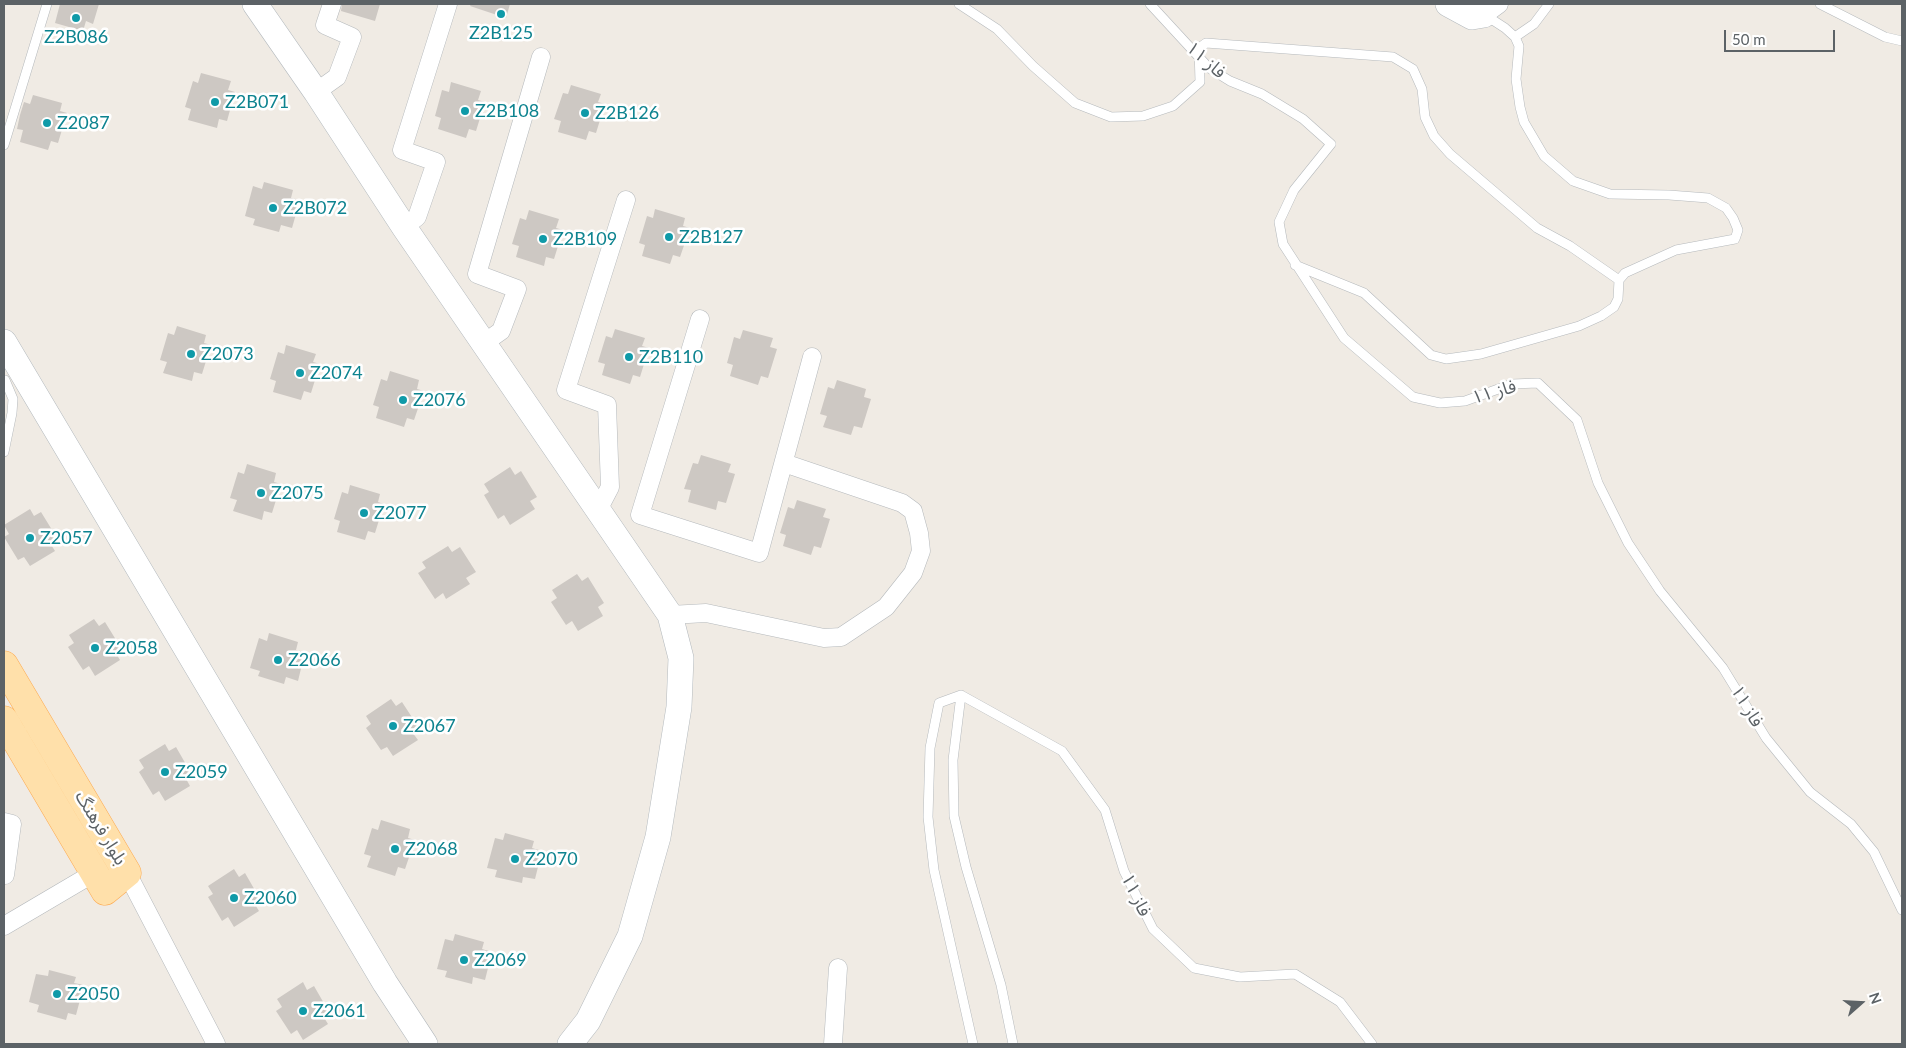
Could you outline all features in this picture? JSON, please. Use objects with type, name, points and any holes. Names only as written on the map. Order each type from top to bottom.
[{"type":"main road","name":"بلوار فرهنگ","points":[[4,665],[128,874],[105,891],[4,720]]},
{"type":"street","points":[[255,4],[316,92],[404,227],[670,615],[681,658],[679,707],[658,836],[630,936],[588,1021],[570,1044]]},
{"type":"street","points":[[316,92],[337,77],[352,37],[325,25],[332,4]]},
{"type":"street","points":[[404,227],[417,217],[436,162],[402,150],[448,4]]},
{"type":"street","points":[[1448,4],[1472,16],[1492,9]]},
{"type":"street","points":[[484,343],[501,332],[517,289],[477,274],[541,57]]},
{"type":"street","points":[[598,510],[610,487],[607,405],[566,390],[626,200]]},
{"type":"street","points":[[700,319],[640,515],[759,553],[812,357]]},
{"type":"street","points":[[4,342],[380,975],[425,1044]]},
{"type":"street","points":[[670,615],[706,614],[824,638],[841,637],[886,607],[913,573],[921,551],[919,533],[913,511],[902,503],[784,463]]},
{"type":"street","points":[[4,822],[12,824],[5,875]]},
{"type":"street","points":[[4,926],[94,873]]},
{"type":"street","points":[[128,874],[216,1044]]},
{"type":"street","points":[[833,1044],[838,968]]},
{"type":"lane","points":[[4,145],[47,4]]},
{"type":"lane","points":[[959,4],[997,29],[1033,66],[1075,103],[1111,118],[1143,116],[1174,106],[1200,82],[1199,48],[1206,43],[1393,57],[1413,69],[1422,89],[1425,117],[1434,136],[1450,154],[1537,228],[1570,246],[1619,280]]},
{"type":"lane","name":"فاز ۱۱","points":[[1150,4],[1209,68],[1230,81],[1262,94],[1303,119],[1331,144],[1294,190],[1279,222],[1283,244],[1344,338],[1413,397],[1440,403],[1465,400],[1512,384],[1538,383],[1577,420],[1598,483],[1628,543],[1654,583],[1723,668],[1766,738],[1810,792],[1852,824],[1874,852],[1902,910]]},
{"type":"lane","points":[[1514,36],[1534,24],[1549,4]]},
{"type":"lane","points":[[1820,4],[1885,38],[1902,41]]},
{"type":"lane","points":[[1295,265],[1364,293],[1431,356],[1446,359],[1480,354],[1543,338],[1579,326],[1601,316],[1614,307],[1618,299],[1619,280],[1625,273],[1676,250],[1735,239],[1738,230],[1734,218],[1726,208],[1708,198],[1669,194],[1610,194],[1573,181],[1544,156],[1524,122],[1516,79],[1519,46],[1514,36],[1492,9]]},
{"type":"lane","points":[[4,452],[12,413],[12,399],[5,380]]},
{"type":"lane","points":[[974,1044],[934,870],[928,817],[930,748],[939,703],[961,696],[954,760],[954,816],[966,867],[1001,985],[1012,1044]]},
{"type":"lane","name":"فاز ۱۱","points":[[961,696],[1062,751],[1105,810],[1124,871],[1153,929],[1194,968],[1240,977],[1294,974],[1340,1002],[1372,1044]]},
{"type":"building","name":"Z2B086","points":[[60,4],[99,4],[93,24],[86,21],[83,31],[55,23]]},
{"type":"building","points":[[342,4],[380,4],[375,21],[341,11]]},
{"type":"building","name":"Z2B125","points":[[471,4],[510,4],[506,18],[470,6]]},
{"type":"building","name":"Z2B071","points":[[201,73],[231,81],[228,90],[235,92],[227,121],[219,119],[217,128],[188,120],[191,109],[185,107],[193,81],[198,83]]},
{"type":"building","name":"Z2B108","points":[[451,82],[481,91],[478,100],[485,102],[476,131],[469,129],[466,138],[438,129],[441,118],[435,116],[442,90],[449,92]]},
{"type":"building","name":"Z2B126","points":[[571,85],[601,94],[598,102],[605,104],[596,133],[589,131],[586,140],[558,132],[561,121],[554,119],[563,93],[568,94]]},
{"type":"building","name":"Z2087","points":[[33,95],[62,103],[60,111],[67,113],[58,143],[51,141],[48,150],[20,142],[23,130],[17,129],[20,115],[24,102],[30,104]]},
{"type":"building","name":"Z2B072","points":[[264,182],[293,190],[291,198],[300,200],[292,228],[281,225],[279,232],[253,225],[255,219],[245,216],[253,186],[262,189]]},
{"type":"building","name":"Z2B127","points":[[655,209],[685,218],[683,226],[690,228],[680,257],[673,255],[670,264],[642,256],[645,245],[639,243],[647,216],[653,218]]},
{"type":"building","name":"Z2B109","points":[[529,210],[559,219],[556,228],[563,230],[554,259],[546,257],[544,266],[516,257],[519,246],[512,244],[520,218],[526,220]]},
{"type":"building","name":"Z2073","points":[[177,326],[206,335],[204,343],[211,345],[202,374],[194,372],[192,381],[163,373],[167,362],[160,360],[168,333],[174,335]]},
{"type":"building","name":"Z2B110","points":[[615,329],[645,338],[642,346],[649,348],[640,377],[633,375],[630,384],[602,375],[605,364],[598,362],[606,336],[612,338]]},
{"type":"building","points":[[743,330],[773,338],[770,347],[777,349],[768,378],[761,376],[758,385],[730,376],[733,365],[727,363],[734,337],[740,339]]},
{"type":"building","name":"Z2074","points":[[286,345],[316,354],[313,362],[320,364],[311,393],[304,391],[301,400],[273,392],[276,381],[270,379],[278,352],[284,354]]},
{"type":"building","name":"Z2076","points":[[390,371],[419,380],[417,389],[424,391],[414,420],[407,418],[404,427],[376,418],[379,407],[373,405],[381,379],[387,381]]},
{"type":"building","points":[[837,380],[866,389],[864,397],[871,399],[862,428],[854,426],[851,435],[823,427],[827,416],[820,414],[828,387],[834,389]]},
{"type":"building","points":[[701,455],[731,464],[728,472],[735,474],[726,503],[718,501],[716,510],[688,502],[691,490],[684,489],[693,463],[698,464]]},
{"type":"building","name":"Z2075","points":[[247,464],[276,473],[274,482],[281,484],[272,513],[264,511],[262,520],[233,511],[237,500],[230,498],[238,472],[244,474]]},
{"type":"building","points":[[510,467],[515,475],[521,471],[537,497],[530,501],[535,509],[510,525],[504,515],[498,519],[484,495],[489,492],[484,484]]},
{"type":"building","name":"Z2077","points":[[350,485],[380,494],[378,502],[384,504],[375,533],[368,531],[365,540],[337,532],[340,521],[334,519],[342,492],[348,494]]},
{"type":"building","points":[[797,500],[826,509],[823,517],[830,519],[821,548],[814,546],[811,555],[783,546],[786,535],[780,533],[788,507],[794,509]]},
{"type":"building","name":"Z2057","points":[[30,509],[34,516],[41,512],[57,538],[50,543],[55,551],[30,566],[24,557],[18,560],[4,537],[9,534],[4,525]]},
{"type":"building","points":[[448,546],[452,552],[460,547],[476,572],[466,578],[470,584],[446,599],[443,593],[435,599],[418,573],[426,568],[422,562]]},
{"type":"building","points":[[577,574],[582,581],[588,577],[604,603],[598,607],[603,616],[578,631],[572,621],[566,625],[551,602],[557,598],[552,590]]},
{"type":"building","name":"Z2058","points":[[94,619],[99,626],[105,622],[121,648],[115,652],[120,660],[95,676],[89,666],[83,670],[68,647],[74,643],[69,635]]},
{"type":"building","name":"Z2066","points":[[269,633],[298,642],[296,650],[305,652],[298,681],[286,677],[284,684],[258,676],[260,671],[250,668],[259,638],[267,641]]},
{"type":"building","name":"Z2067","points":[[391,699],[396,706],[402,702],[419,728],[412,732],[418,740],[393,756],[387,747],[381,750],[366,728],[371,724],[366,716]]},
{"type":"building","name":"Z2059","points":[[165,744],[169,751],[176,747],[191,773],[185,777],[190,786],[165,801],[159,791],[153,795],[139,772],[144,768],[139,760]]},
{"type":"building","name":"Z2068","points":[[381,820],[410,829],[408,838],[415,840],[405,869],[398,867],[395,876],[367,867],[371,856],[364,854],[372,828],[378,830]]},
{"type":"building","name":"Z2070","points":[[505,833],[534,841],[532,848],[542,851],[535,879],[523,877],[522,883],[495,877],[497,870],[487,868],[495,838],[503,840]]},
{"type":"building","name":"Z2060","points":[[234,869],[239,877],[245,873],[260,899],[254,903],[259,911],[234,927],[228,917],[222,921],[208,897],[213,894],[208,886]]},
{"type":"building","name":"Z2069","points":[[455,934],[484,942],[482,949],[492,952],[485,980],[473,977],[472,984],[445,977],[447,971],[437,969],[445,939],[453,941]]},
{"type":"building","name":"Z2050","points":[[49,970],[76,977],[74,983],[84,985],[76,1015],[68,1013],[66,1020],[37,1012],[39,1005],[29,1002],[36,974],[48,976]]},
{"type":"building","name":"Z2061","points":[[303,982],[307,990],[314,986],[329,1012],[323,1016],[328,1024],[303,1040],[297,1030],[291,1034],[276,1011],[282,1007],[277,999]]},
{"type":"place","name":"Z2B125","points":[[501,14]]},
{"type":"place","name":"Z2B086","points":[[76,18]]},
{"type":"place","name":"Z2B071","points":[[215,102]]},
{"type":"place","name":"Z2B108","points":[[465,111]]},
{"type":"place","name":"Z2B126","points":[[585,113]]},
{"type":"place","name":"Z2087","points":[[47,123]]},
{"type":"place","name":"Z2B072","points":[[273,208]]},
{"type":"place","name":"Z2B127","points":[[669,237]]},
{"type":"place","name":"Z2B109","points":[[543,239]]},
{"type":"place","name":"Z2073","points":[[191,354]]},
{"type":"place","name":"Z2B110","points":[[629,357]]},
{"type":"place","name":"Z2074","points":[[300,373]]},
{"type":"place","name":"Z2076","points":[[403,400]]},
{"type":"place","name":"Z2075","points":[[261,493]]},
{"type":"place","name":"Z2077","points":[[364,513]]},
{"type":"place","name":"Z2057","points":[[30,538]]},
{"type":"place","name":"Z2058","points":[[95,648]]},
{"type":"place","name":"Z2066","points":[[278,660]]},
{"type":"place","name":"Z2067","points":[[393,726]]},
{"type":"place","name":"Z2059","points":[[165,772]]},
{"type":"place","name":"Z2068","points":[[395,849]]},
{"type":"place","name":"Z2070","points":[[515,859]]},
{"type":"place","name":"Z2060","points":[[234,898]]},
{"type":"place","name":"Z2069","points":[[464,960]]},
{"type":"place","name":"Z2050","points":[[57,994]]},
{"type":"place","name":"Z2061","points":[[303,1011]]}]
